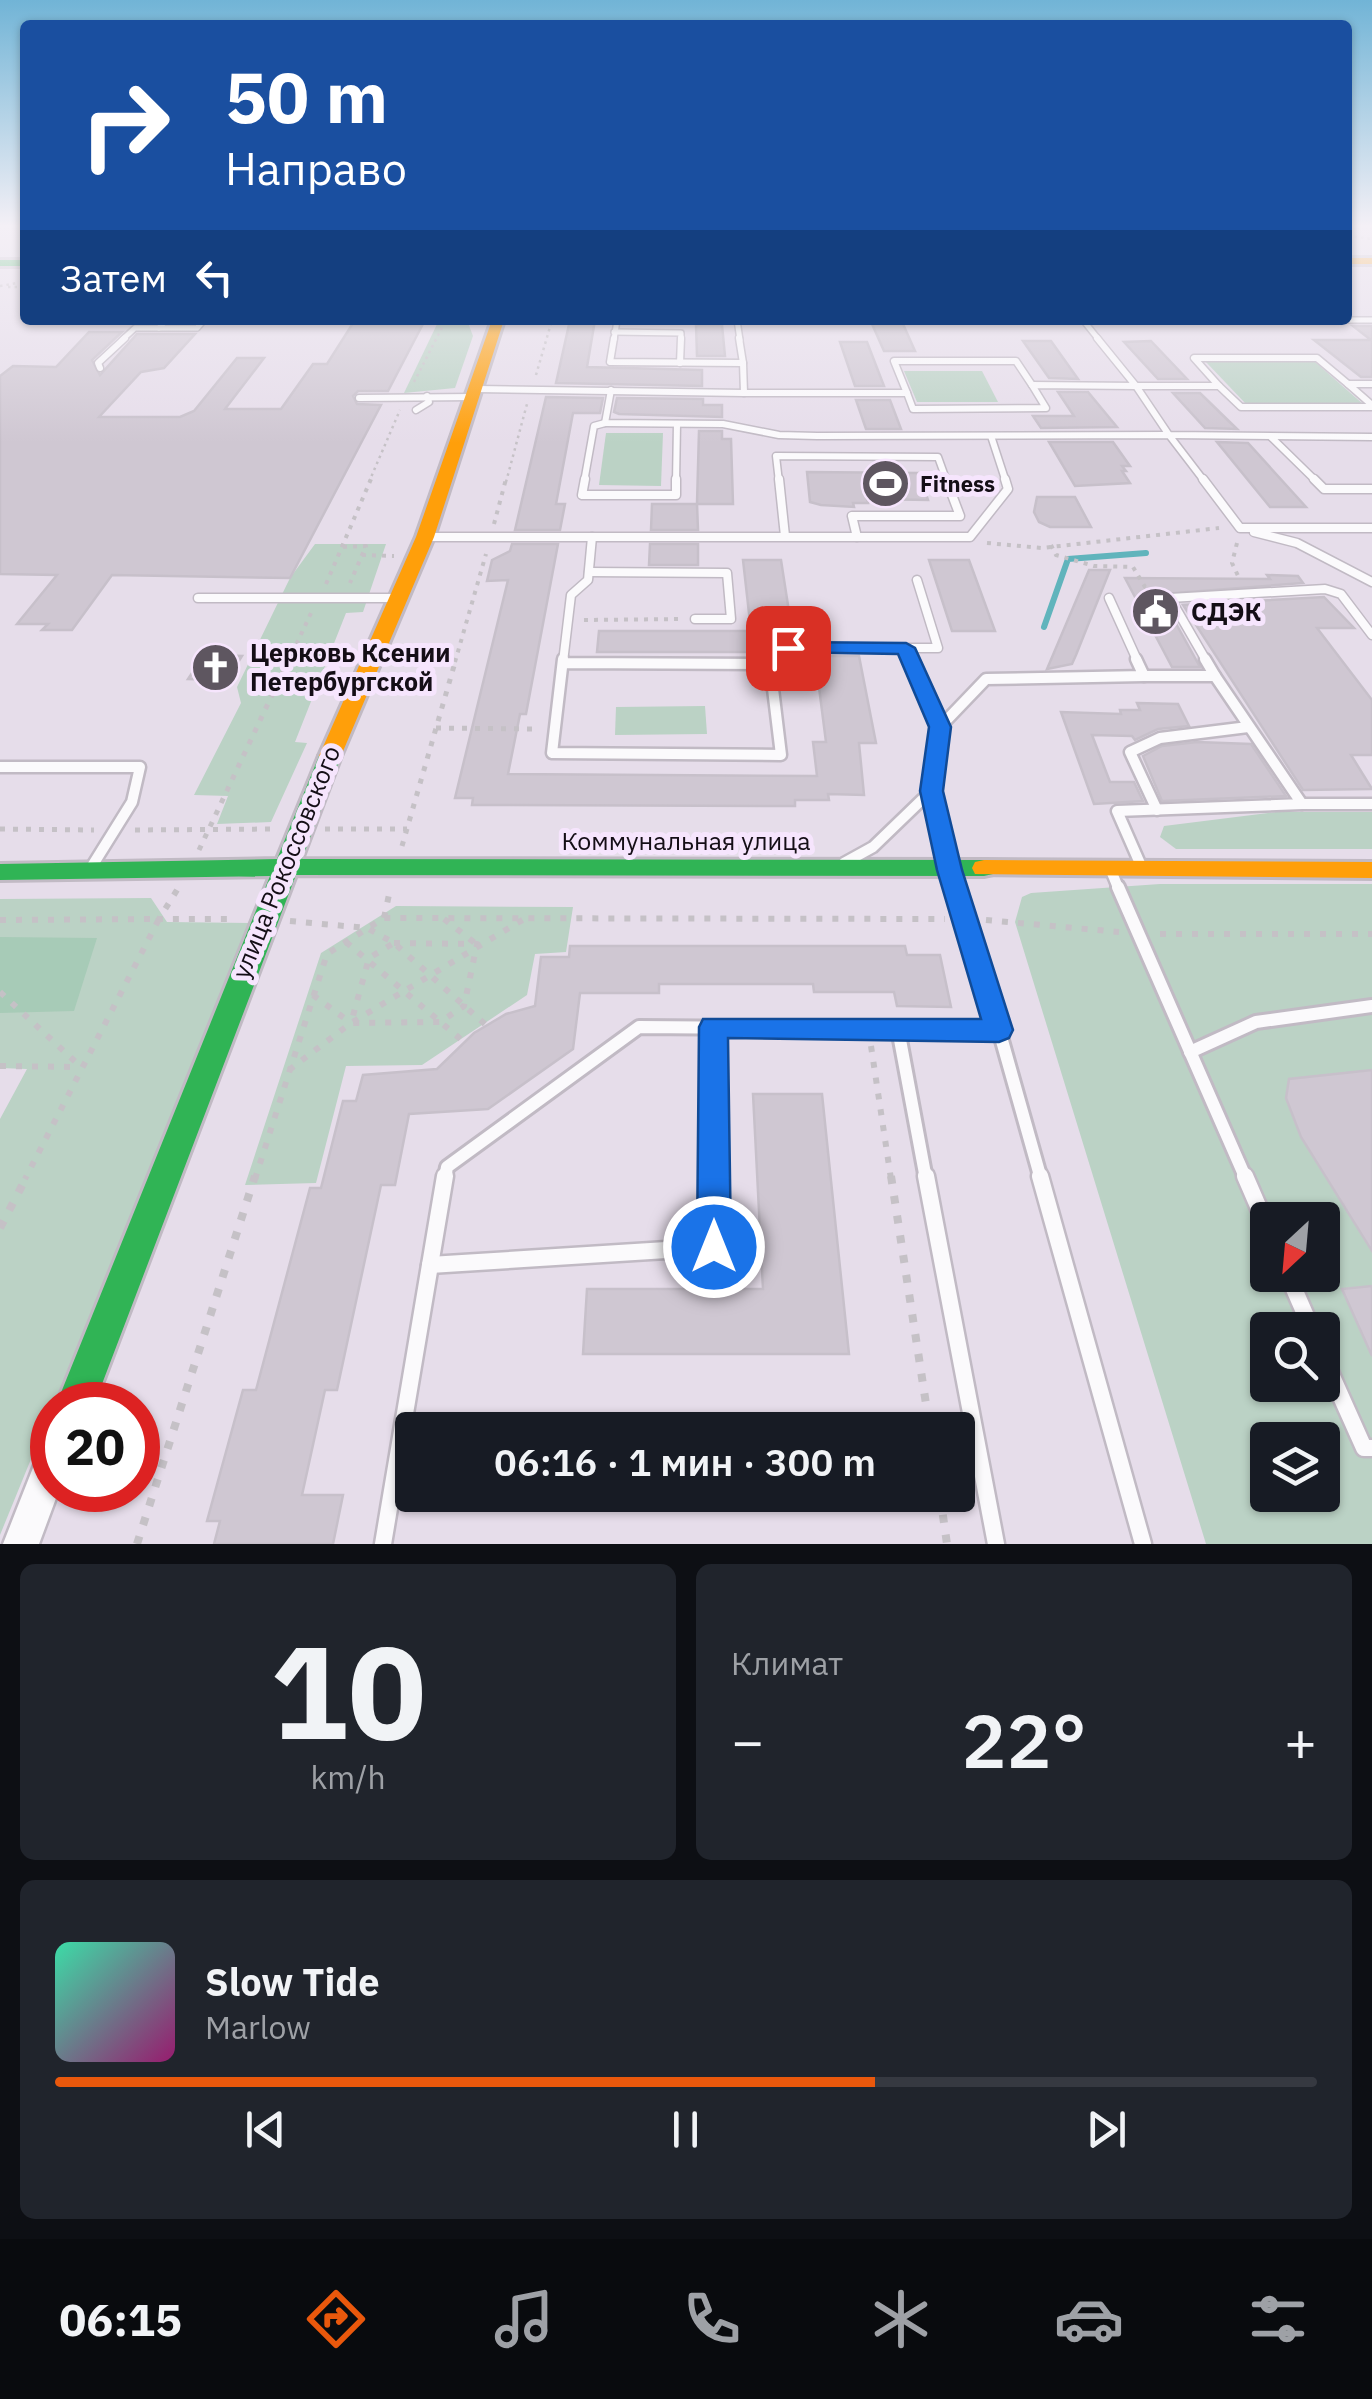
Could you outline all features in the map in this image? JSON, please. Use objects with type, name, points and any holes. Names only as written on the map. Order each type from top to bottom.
[{"type":"main road","name":"улица Рокоссовского","points":[[83,1382],[348,704],[425,537],[496,325]]},
{"type":"main road","name":"Коммунальная улица","points":[[0,872],[372,866],[1372,870]]},
{"type":"street","points":[[21,1544],[33,1512]]},
{"type":"lane","points":[[158,328],[161,325]]},
{"type":"lane","points":[[100,368],[98,362],[135,328],[200,325]]},
{"type":"lane","points":[[615,325],[610,362],[742,363]]},
{"type":"lane","points":[[738,325],[744,393]]},
{"type":"lane","points":[[1088,325],[1240,528],[1297,543],[1372,582]]},
{"type":"lane","points":[[614,332],[681,333],[680,363]]},
{"type":"lane","points":[[1194,358],[1316,358],[1372,406],[1241,407],[1194,358]]},
{"type":"lane","points":[[894,361],[1016,361],[1032,386],[1046,408],[913,408],[894,361]]},
{"type":"lane","points":[[1348,384],[1372,384]]},
{"type":"lane","points":[[1032,386],[1219,386]]},
{"type":"lane","points":[[359,398],[531,390],[907,393]]},
{"type":"lane","points":[[605,423],[611,390]]},
{"type":"lane","points":[[416,410],[429,402],[427,396]]},
{"type":"lane","points":[[677,424],[676,495],[582,495],[594,426],[605,423],[723,424],[798,436],[1372,436]]},
{"type":"lane","points":[[425,537],[970,537],[1008,489],[991,436]]},
{"type":"lane","points":[[1271,436],[1324,489],[1372,489]]},
{"type":"lane","points":[[785,536],[776,456],[938,456],[960,516],[852,516],[857,537]]},
{"type":"lane","points":[[1240,528],[1372,528]]},
{"type":"lane","points":[[592,537],[588,580],[571,595],[572,620],[552,752],[781,755],[770,664]]},
{"type":"lane","points":[[589,572],[728,573],[731,619],[695,619]]},
{"type":"lane","points":[[565,664],[770,664],[788,648],[938,648],[917,580]]},
{"type":"lane","points":[[1302,804],[1248,728],[1170,598],[1246,590],[1325,589],[1341,594],[1372,635]]},
{"type":"lane","points":[[198,598],[400,598]]},
{"type":"lane","points":[[1109,598],[1144,676]]},
{"type":"lane","points":[[906,648],[940,727],[932,791],[949,870],[999,1030],[1143,1544]]},
{"type":"lane","points":[[940,727],[986,679],[1215,676]]},
{"type":"lane","points":[[1157,810],[1130,752],[1160,738],[1248,728]]},
{"type":"lane","points":[[0,768],[140,767],[132,802],[88,872]]},
{"type":"lane","points":[[833,869],[874,847],[932,791]]},
{"type":"lane","points":[[1142,869],[1117,811],[1372,804]]},
{"type":"lane","points":[[1110,868],[1256,1202]]},
{"type":"lane","points":[[1190,1052],[1256,1022],[1372,1006]]},
{"type":"lane","points":[[383,1544],[447,1167],[638,1026],[999,1030]]},
{"type":"lane","points":[[430,1266],[714,1247],[713,1027]]},
{"type":"lane","points":[[898,1029],[996,1544]]},
{"type":"lane","points":[[1340,1394],[1364,1448],[1372,1448]]},
{"type":"path","points":[[400,854],[550,325]]},
{"type":"path","points":[[970,537],[992,545],[1081,545],[1187,528],[1240,528]]},
{"type":"path","points":[[1237,543],[1232,563],[1246,590]]},
{"type":"path","points":[[1051,545],[1061,556],[1076,561],[1133,567],[1145,587],[1170,598]]},
{"type":"path","points":[[326,584],[350,584],[366,546],[344,546]]},
{"type":"path","points":[[572,620],[695,619]]},
{"type":"path","points":[[436,728],[555,729]]},
{"type":"path","points":[[0,829],[407,829]]},
{"type":"path","points":[[0,1228],[81,1067],[189,871]]},
{"type":"path","points":[[443,918],[477,944]]},
{"type":"path","points":[[289,1070],[351,1023],[526,918]]},
{"type":"path","points":[[0,920],[263,919],[367,928],[394,943],[487,1026]]},
{"type":"path","points":[[346,942],[464,1042]]},
{"type":"path","points":[[351,1023],[369,958],[394,943],[477,944]]},
{"type":"path","points":[[313,995],[351,1023],[440,1022],[464,1006],[477,944]]},
{"type":"path","points":[[0,992],[81,1067]]},
{"type":"path","points":[[868,1028],[927,1412]]},
{"type":"path","points":[[0,1066],[81,1067]]},
{"type":"path","points":[[942,1512],[947,1544]]},
{"type":"green space","points":[[437,325],[469,325],[473,336],[455,388],[404,393]]},
{"type":"green space","points":[[1205,361],[1314,361],[1363,404],[1246,404]]},
{"type":"green space","points":[[904,371],[982,371],[998,402],[917,402]]},
{"type":"green space","points":[[606,433],[663,433],[661,486],[599,485]]},
{"type":"green space","points":[[315,544],[386,544],[363,612],[346,613],[295,742],[307,743],[271,822],[217,824],[228,796],[194,795],[241,703],[237,687],[290,578]]},
{"type":"green space","points":[[705,706],[707,734],[615,735],[616,707]]},
{"type":"green space","points":[[1276,812],[1372,812],[1372,849],[1176,849],[1160,837],[1164,826]]},
{"type":"green space","points":[[1160,884],[1372,884],[1372,1544],[1206,1544],[1015,922],[1022,897],[1031,893]]},
{"type":"green space","points":[[151,898],[167,922],[250,923],[62,1382],[30,1382],[30,1462],[0,1535],[0,1119],[27,1069],[0,1068],[0,899]]},
{"type":"green space","points":[[396,906],[573,907],[566,952],[535,954],[527,995],[422,1065],[346,1066],[316,1183],[245,1185],[321,953]]},
{"type":"green space","points":[[0,937],[97,938],[74,1011],[0,1013]]},
{"type":"building","points":[[352,325],[422,325],[388,391],[358,391],[353,396],[357,404],[381,405],[290,578],[112,575],[72,630],[42,630],[48,624],[17,624],[57,575],[0,574],[0,376],[13,366],[56,367],[89,332],[122,332],[92,360],[100,375],[137,334],[195,334],[164,368],[141,372],[99,417],[180,417],[194,411],[237,358],[264,358],[225,409],[281,409],[313,364],[327,364]]},
{"type":"building","points":[[569,325],[594,325],[587,367],[702,370],[702,386],[556,383]]},
{"type":"building","points":[[696,325],[722,325],[725,356],[697,356]]},
{"type":"building","points":[[872,325],[903,325],[915,351],[884,351]]},
{"type":"building","points":[[1353,326],[1372,326],[1372,377],[1361,377],[1314,340],[1371,340]]},
{"type":"building","points":[[1023,341],[1051,341],[1078,379],[1049,378]]},
{"type":"building","points":[[1151,341],[1187,379],[1158,379],[1124,342]]},
{"type":"building","points":[[840,342],[867,342],[884,386],[855,386]]},
{"type":"building","points":[[1058,392],[1088,392],[1117,427],[1041,428],[1033,416],[1074,416]]},
{"type":"building","points":[[1173,393],[1200,393],[1237,429],[1205,428]]},
{"type":"building","points":[[546,397],[603,398],[600,413],[573,413],[556,504],[565,504],[560,530],[515,530]]},
{"type":"building","points":[[617,398],[703,399],[703,405],[722,405],[722,417],[619,414],[614,412]]},
{"type":"building","points":[[856,400],[890,400],[901,429],[866,429]]},
{"type":"building","points":[[699,431],[722,431],[722,439],[731,439],[733,504],[697,504]]},
{"type":"building","points":[[1049,442],[1113,442],[1130,466],[1122,466],[1126,471],[1122,471],[1130,483],[1075,486]]},
{"type":"building","points":[[1217,442],[1248,443],[1306,507],[1270,507]]},
{"type":"building","points":[[807,472],[919,473],[928,500],[867,499],[868,503],[853,503],[854,507],[821,505],[810,502]]},
{"type":"building","points":[[1037,497],[1075,497],[1091,527],[1050,527],[1039,522],[1034,512]]},
{"type":"building","points":[[652,504],[697,504],[698,530],[651,530]]},
{"type":"building","points":[[512,544],[558,544],[526,714],[520,714],[508,774],[817,776],[813,742],[826,742],[815,656],[859,656],[876,743],[859,743],[864,795],[828,794],[829,800],[795,800],[795,806],[472,805],[473,798],[455,798],[508,580],[487,581],[492,560],[510,551]]},
{"type":"building","points":[[650,544],[698,544],[698,565],[649,565]]},
{"type":"building","points":[[743,560],[781,560],[792,631],[751,631]]},
{"type":"building","points":[[929,560],[969,560],[995,631],[952,631]]},
{"type":"building","points":[[1089,570],[1110,570],[1076,655],[1072,664],[1047,669]]},
{"type":"building","points":[[1267,575],[1298,576],[1303,583],[1164,594],[1164,602],[1200,667],[1172,667],[1125,578],[1270,579]]},
{"type":"building","points":[[1324,597],[1354,628],[1317,628],[1372,700],[1372,755],[1351,755],[1372,789],[1303,790],[1183,605]]},
{"type":"building","points":[[599,631],[751,631],[753,652],[597,652]]},
{"type":"building","name":"Церковь Ксении Петербургской","points":[[204,655],[242,656],[227,680],[188,679]]},
{"type":"building","points":[[1137,703],[1178,704],[1189,726],[1158,729],[1135,740],[1132,736],[1092,735],[1110,782],[1134,782],[1143,801],[1094,804],[1061,712],[1121,714],[1120,710],[1140,710]]},
{"type":"building","points":[[1197,742],[1251,744],[1286,796],[1162,801],[1143,756],[1162,746]]},
{"type":"building","points":[[570,946],[905,946],[907,955],[940,955],[951,1007],[897,1006],[894,992],[814,992],[813,984],[659,984],[659,993],[580,993],[573,1049],[488,1109],[409,1114],[395,1185],[381,1185],[337,1390],[325,1390],[302,1495],[343,1495],[333,1544],[214,1544],[220,1521],[207,1521],[243,1390],[256,1390],[310,1188],[321,1188],[343,1101],[356,1101],[363,1075],[437,1069],[474,1033],[506,1014],[535,1006],[541,957],[569,957]]},
{"type":"building","points":[[1372,1070],[1372,1251],[1301,1137],[1286,1098],[1289,1079]]},
{"type":"building","points":[[753,1094],[822,1094],[849,1354],[583,1354],[587,1289],[763,1289]]},
{"type":"building","points":[[1372,1286],[1372,1356],[1342,1289]]},
{"type":"waterway","points":[[1044,627],[1068,559],[1146,553]]},
{"type":"traffic: fast","points":[[84,1382],[330,756]]},
{"type":"traffic: fast","points":[[0,872],[372,866],[984,868]]},
{"type":"traffic: slow","points":[[330,756],[425,537],[496,325]]},
{"type":"traffic: slow","points":[[984,868],[1372,870]]},
{"type":"place","name":"Fitness","points":[[885,484]]},
{"type":"place","name":"СДЭК","points":[[1156,612]]},
{"type":"place","name":"Церковь Ксении Петербургской","points":[[215,667]]},
{"type":"route","points":[[714,1247],[713,1027],[999,1030],[949,870],[932,791],[940,727],[906,648],[788,648]]}]
